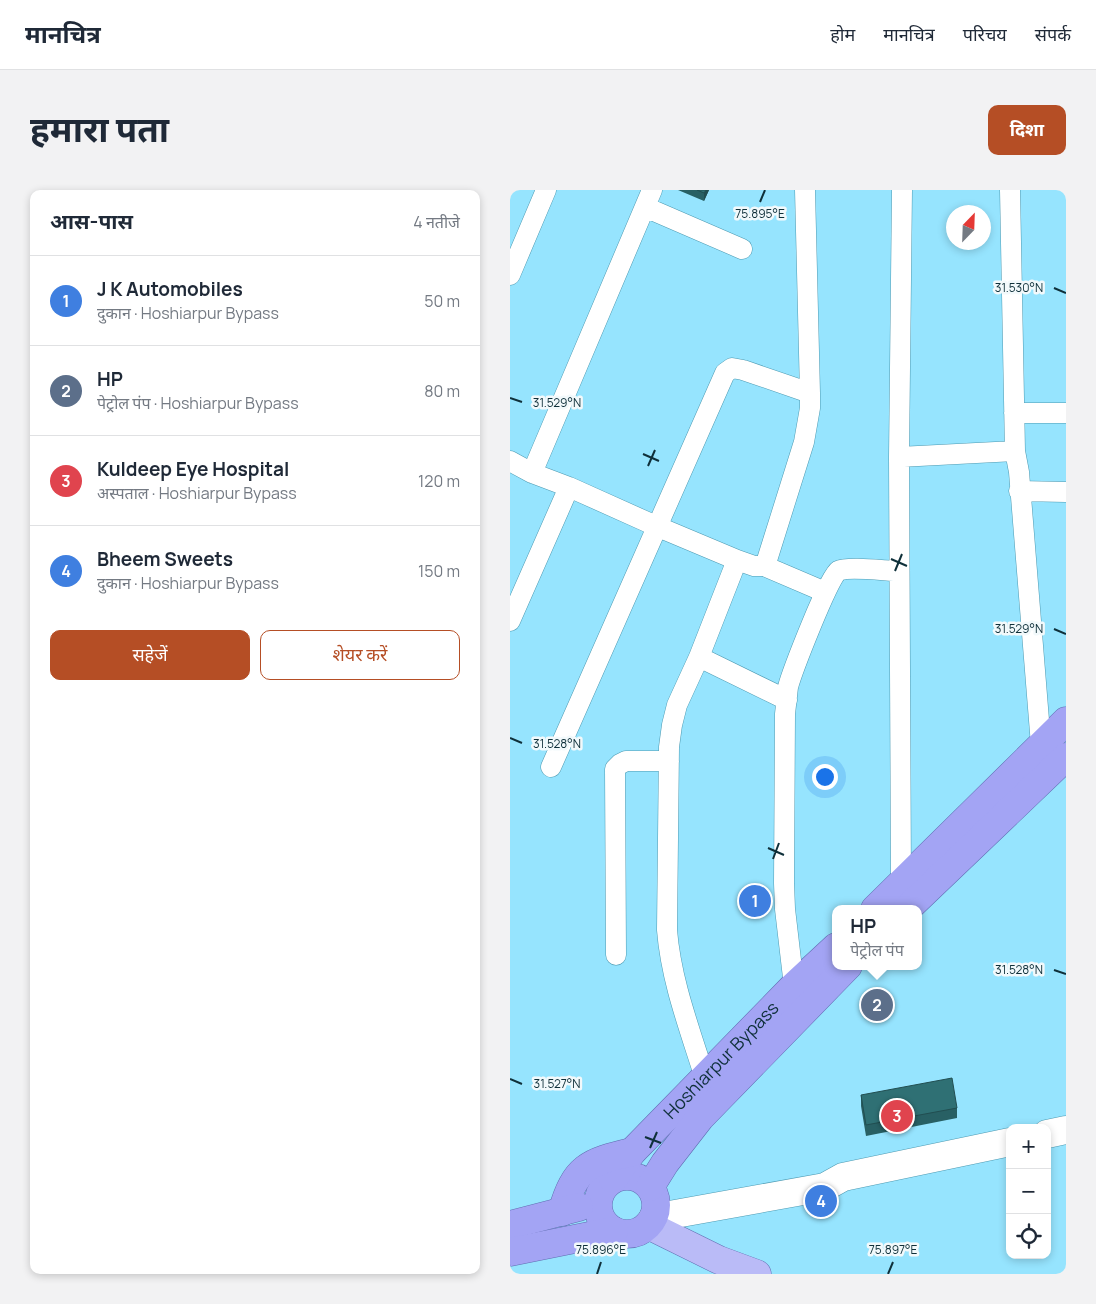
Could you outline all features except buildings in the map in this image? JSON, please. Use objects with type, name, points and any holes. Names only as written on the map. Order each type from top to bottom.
[{"type":"highway","points":[[879,905],[1066,721]]},
{"type":"highway","points":[[911,905],[1066,757]]},
{"type":"highway","name":"Hoshiarpur Bypass","points":[[605,1190],[632,1152],[794,986],[832,951]]},
{"type":"highway","points":[[642,1216],[665,1163],[700,1118],[844,970]]},
{"type":"highway","points":[[562,1212],[567,1195],[579,1174],[590,1165],[606,1158],[632,1152]]},
{"type":"highway","points":[[510,1225],[562,1212],[605,1190],[621,1176],[639,1178],[642,1216]]},
{"type":"highway","points":[[605,1190],[598,1210],[606,1226],[642,1216]]},
{"type":"highway","points":[[510,1252],[642,1216]]},
{"type":"main road","points":[[1051,1133],[1066,1130]]},
{"type":"main road","points":[[642,1216],[808,1172],[831,1173],[843,1177],[1006,1143]]},
{"type":"main road","points":[[642,1216],[719,1260],[730,1271],[757,1274]]},
{"type":"street","points":[[510,275],[546,190]]},
{"type":"street","points":[[764,566],[804,442],[810,408],[805,190]]},
{"type":"street","points":[[901,882],[899,457],[902,190]]},
{"type":"street","points":[[1010,190],[1015,451],[1041,744]]},
{"type":"street","points":[[532,473],[648,199],[742,249]]},
{"type":"street","points":[[551,767],[725,373],[732,368],[743,370],[810,394]]},
{"type":"street","points":[[1014,413],[1066,413]]},
{"type":"street","points":[[899,457],[1015,451]]},
{"type":"street","points":[[510,461],[532,473],[570,487],[736,560],[754,566],[764,566],[825,592]]},
{"type":"street","points":[[510,621],[570,487]]},
{"type":"street","points":[[1020,491],[1066,492]]},
{"type":"street","points":[[705,1078],[668,949],[669,760],[671,732],[676,712],[736,560]]},
{"type":"street","points":[[794,986],[785,909],[784,883],[785,714],[788,686],[832,578],[840,570],[900,572]]},
{"type":"street","points":[[698,657],[787,700]]},
{"type":"street","points":[[616,955],[615,769],[626,761],[669,760]]},
{"type":"place","name":"J K Automobiles","points":[[755,901]]},
{"type":"place","name":"HP","points":[[877,1005]]},
{"type":"place","name":"Kuldeep Eye Hospital","points":[[897,1116]]},
{"type":"place","name":"Bheem Sweets","points":[[821,1201]]}]
